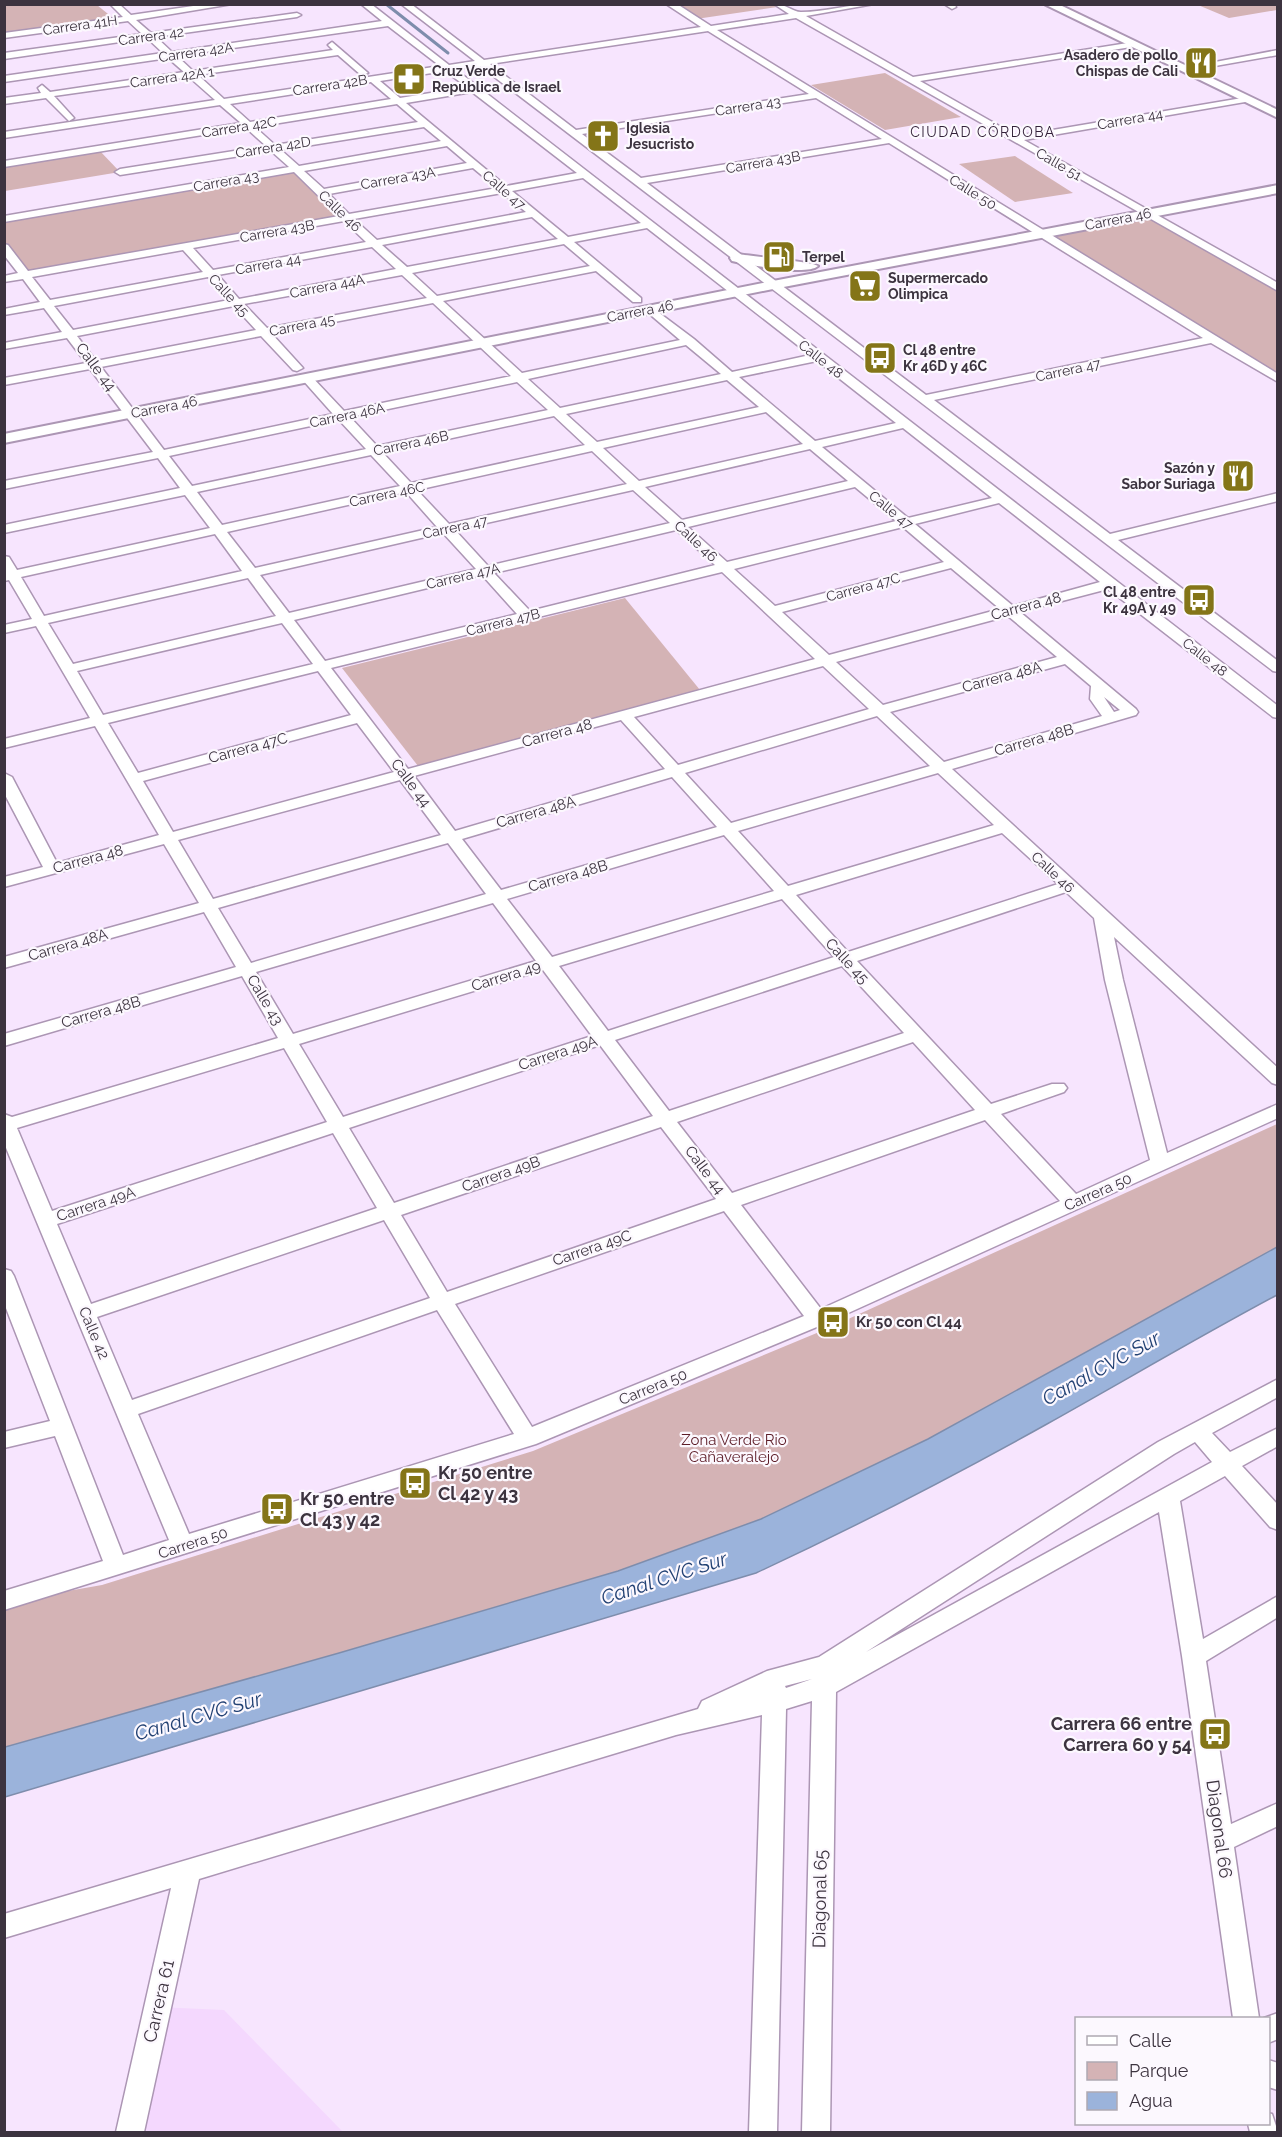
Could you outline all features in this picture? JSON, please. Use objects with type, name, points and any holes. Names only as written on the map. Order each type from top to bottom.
[{"type":"main road","points":[[1049,4],[1278,115]]},
{"type":"main road","points":[[1070,4],[1278,103]]},
{"type":"main road","name":"Carrera 46","points":[[4,439],[127,408],[731,288],[773,285],[815,271],[1027,225],[1278,178]]},
{"type":"main road","points":[[1240,185],[1245,190],[1256,193]]},
{"type":"main road","name":"Carrera 46","points":[[731,288],[760,276],[815,271],[1042,234],[1278,189]]},
{"type":"main road","points":[[736,258],[815,271]]},
{"type":"main road","points":[[794,301],[799,287],[815,271]]},
{"type":"main road","name":"Carrera 46","points":[[4,426],[127,408]]},
{"type":"street","name":"Calle 46","points":[[114,4],[322,192],[347,218],[557,413],[1278,1079]]},
{"type":"street","name":"Carrera 41H","points":[[4,36],[228,4]]},
{"type":"street","name":"Calle 47","points":[[285,4],[532,214],[690,341],[1131,712]]},
{"type":"street","name":"Calle 48","points":[[365,4],[1278,714]]},
{"type":"street","name":"Calle 48","points":[[405,4],[1278,668]]},
{"type":"street","name":"Calle 50","points":[[670,4],[1278,379]]},
{"type":"street","name":"Carrera 42B","points":[[442,64],[493,50],[698,22],[782,7],[817,4]]},
{"type":"street","name":"Carrera 42B","points":[[4,128],[72,121],[442,64],[480,62],[870,4]]},
{"type":"street","name":"Calle 51","points":[[782,7],[1278,288]]},
{"type":"street","name":"Carrera 42A","points":[[4,80],[18,64],[171,56],[308,24],[388,23]]},
{"type":"street","name":"Carrera 42","points":[[18,64],[149,36],[308,24]]},
{"type":"street","points":[[910,80],[1131,44]]},
{"type":"street","points":[[456,45],[493,50]]},
{"type":"street","points":[[4,46],[18,64],[113,165]]},
{"type":"street","name":"Carrera 42A 1","points":[[4,101],[339,51]]},
{"type":"street","points":[[1198,66],[1278,52]]},
{"type":"street","points":[[495,73],[496,64],[512,57]]},
{"type":"street","name":"Carrera 42C","points":[[4,164],[113,165],[249,126],[474,89]]},
{"type":"street","name":"Carrera 43","points":[[573,133],[817,95]]},
{"type":"street","name":"Carrera 44","points":[[1014,139],[1245,99]]},
{"type":"street","name":"Carrera 42B","points":[[4,135],[72,121]]},
{"type":"street","name":"Carrera 42D","points":[[113,165],[272,147],[425,124]]},
{"type":"street","name":"Carrera 43B","points":[[637,182],[890,140]]},
{"type":"street","name":"Carrera 43","points":[[4,219],[113,165],[296,169],[448,143]]},
{"type":"street","name":"Carrera 43A","points":[[322,192],[474,165]]},
{"type":"street","name":"Carrera 43B","points":[[4,279],[584,175]]},
{"type":"street","name":"Carrera 44","points":[[4,312],[532,214]]},
{"type":"street","name":"Carrera 44A","points":[[4,346],[649,225]]},
{"type":"street","name":"Calle 44","points":[[5,247],[818,1319]]},
{"type":"street","name":"Calle 45","points":[[186,247],[527,616]]},
{"type":"street","name":"Carrera 45","points":[[4,382],[598,268]]},
{"type":"street","name":"Carrera 47","points":[[923,399],[1212,339]]},
{"type":"street","name":"Carrera 46A","points":[[4,485],[344,416],[690,341]]},
{"type":"street","name":"Carrera 46B","points":[[4,529],[818,357]]},
{"type":"street","name":"Carrera 46C","points":[[9,576],[769,408]]},
{"type":"street","name":"Carrera 47","points":[[4,629],[906,424]]},
{"type":"street","name":"Carrera 47A","points":[[69,669],[857,483]]},
{"type":"street","points":[[1107,539],[1278,497]]},
{"type":"street","name":"Carrera 47B","points":[[4,744],[908,524],[1002,499]]},
{"type":"street","name":"Calle 43","points":[[4,560],[9,576],[41,621],[442,1301],[528,1438]]},
{"type":"street","name":"Carrera 47C","points":[[771,611],[954,563]]},
{"type":"street","name":"Carrera 48","points":[[4,882],[1110,584]]},
{"type":"street","name":"Carrera 48A","points":[[4,963],[452,837],[879,711],[1066,659]]},
{"type":"street","points":[[1098,686],[1095,694],[1097,701],[1111,717]]},
{"type":"street","name":"Carrera 48B","points":[[4,1040],[1131,712]]},
{"type":"street","name":"Calle 45","points":[[624,715],[784,893],[1073,1203]]},
{"type":"street","name":"Carrera 47C","points":[[134,779],[361,717]]},
{"type":"street","points":[[4,777],[52,869]]},
{"type":"street","name":"Carrera 49","points":[[6,1123],[1005,827]]},
{"type":"street","name":"Carrera 49A","points":[[47,1220],[1069,886]]},
{"type":"street","points":[[1102,917],[1114,980],[1160,1163]]},
{"type":"street","name":"Carrera 49B","points":[[86,1313],[916,1035]]},
{"type":"street","name":"Carrera 49C","points":[[127,1410],[988,1110],[1058,1088]]},
{"type":"street","name":"Carrera 50","points":[[4,1601],[528,1438],[818,1319],[1278,1110]]},
{"type":"street","name":"Calle 42","points":[[6,1123],[183,1546]]},
{"type":"street","points":[[4,1276],[117,1567]]},
{"type":"street","points":[[824,1676],[1166,1448],[1278,1387]]},
{"type":"street","points":[[4,1440],[62,1426]]},
{"type":"street","points":[[1198,1431],[1278,1521]]},
{"type":"street","points":[[6,1930],[188,1870],[676,1724],[824,1676],[1168,1497],[1278,1436]]},
{"type":"street","name":"Diagonal 66","points":[[1168,1497],[1194,1656],[1246,2017]]},
{"type":"street","points":[[1194,1656],[1278,1605]]},
{"type":"street","name":"Diagonal 65","points":[[816,2133],[824,1676]]},
{"type":"street","points":[[763,2133],[775,1690]]},
{"type":"street","points":[[1221,1841],[1278,1814]]},
{"type":"street","name":"Carrera 61","points":[[130,2133],[188,1870]]},
{"type":"shaded area","points":[[157,2007],[224,2010],[343,2132],[130,2132]]},
{"type":"green space","points":[[772,4],[777,7],[696,19],[673,5]]},
{"type":"green space","points":[[4,5],[97,5],[113,18],[5,33]]},
{"type":"green space","points":[[1198,5],[1277,5],[1277,10],[1229,18]]},
{"type":"green space","points":[[885,73],[961,117],[885,130],[811,85]]},
{"type":"green space","points":[[98,149],[120,172],[5,191],[5,164]]},
{"type":"green space","points":[[1015,156],[1073,193],[1015,202],[959,164]]},
{"type":"green space","points":[[295,169],[347,218],[26,275],[5,247],[5,219]]},
{"type":"green space","points":[[1151,216],[1277,288],[1277,379],[1045,236]]},
{"type":"green space","points":[[625,598],[700,690],[418,766],[342,668]]},
{"type":"green space","name":"Zona Verde Rio Cañaveralejo","points":[[1277,1124],[1277,1247],[928,1439],[762,1519],[618,1571],[339,1653],[5,1747],[5,1602],[102,1585],[533,1451],[824,1330]]},
{"type":"water","name":"Canal CVC Sur","points":[[1277,1247],[1277,1295],[975,1463],[867,1520],[756,1573],[5,1797],[5,1747],[339,1653],[618,1571],[761,1519],[928,1439]]},
{"type":"waterway","points":[[386,4],[448,53]]},
{"type":"place","name":"Asadero de pollo Chispas de Cali","points":[[1201,63]]},
{"type":"place","name":"Cruz Verde República de Israel","points":[[409,79]]},
{"type":"place","name":"Iglesia Jesucristo","points":[[603,136]]},
{"type":"place","name":"Terpel","points":[[779,257]]},
{"type":"place","name":"Supermercado Olimpica","points":[[865,286]]},
{"type":"place","name":"Cl 48 entre Kr 46D y 46C","points":[[880,358]]},
{"type":"place","name":"Sazón y Sabor Suriaga","points":[[1238,476]]},
{"type":"place","name":"Cl 48 entre Kr 49A y 49","points":[[1199,600]]},
{"type":"place","name":"Kr 50 con Cl 44","points":[[833,1322]]},
{"type":"place","name":"Kr 50 entre Cl 42 y 43","points":[[415,1483]]},
{"type":"place","name":"Kr 50 entre Cl 43 y 42","points":[[277,1509]]},
{"type":"place","name":"Carrera 66 entre Carrera 60 y 54","points":[[1215,1734]]},
{"type":"district","name":"CIUDAD CÓRDOBA","points":[[983,132]]}]
